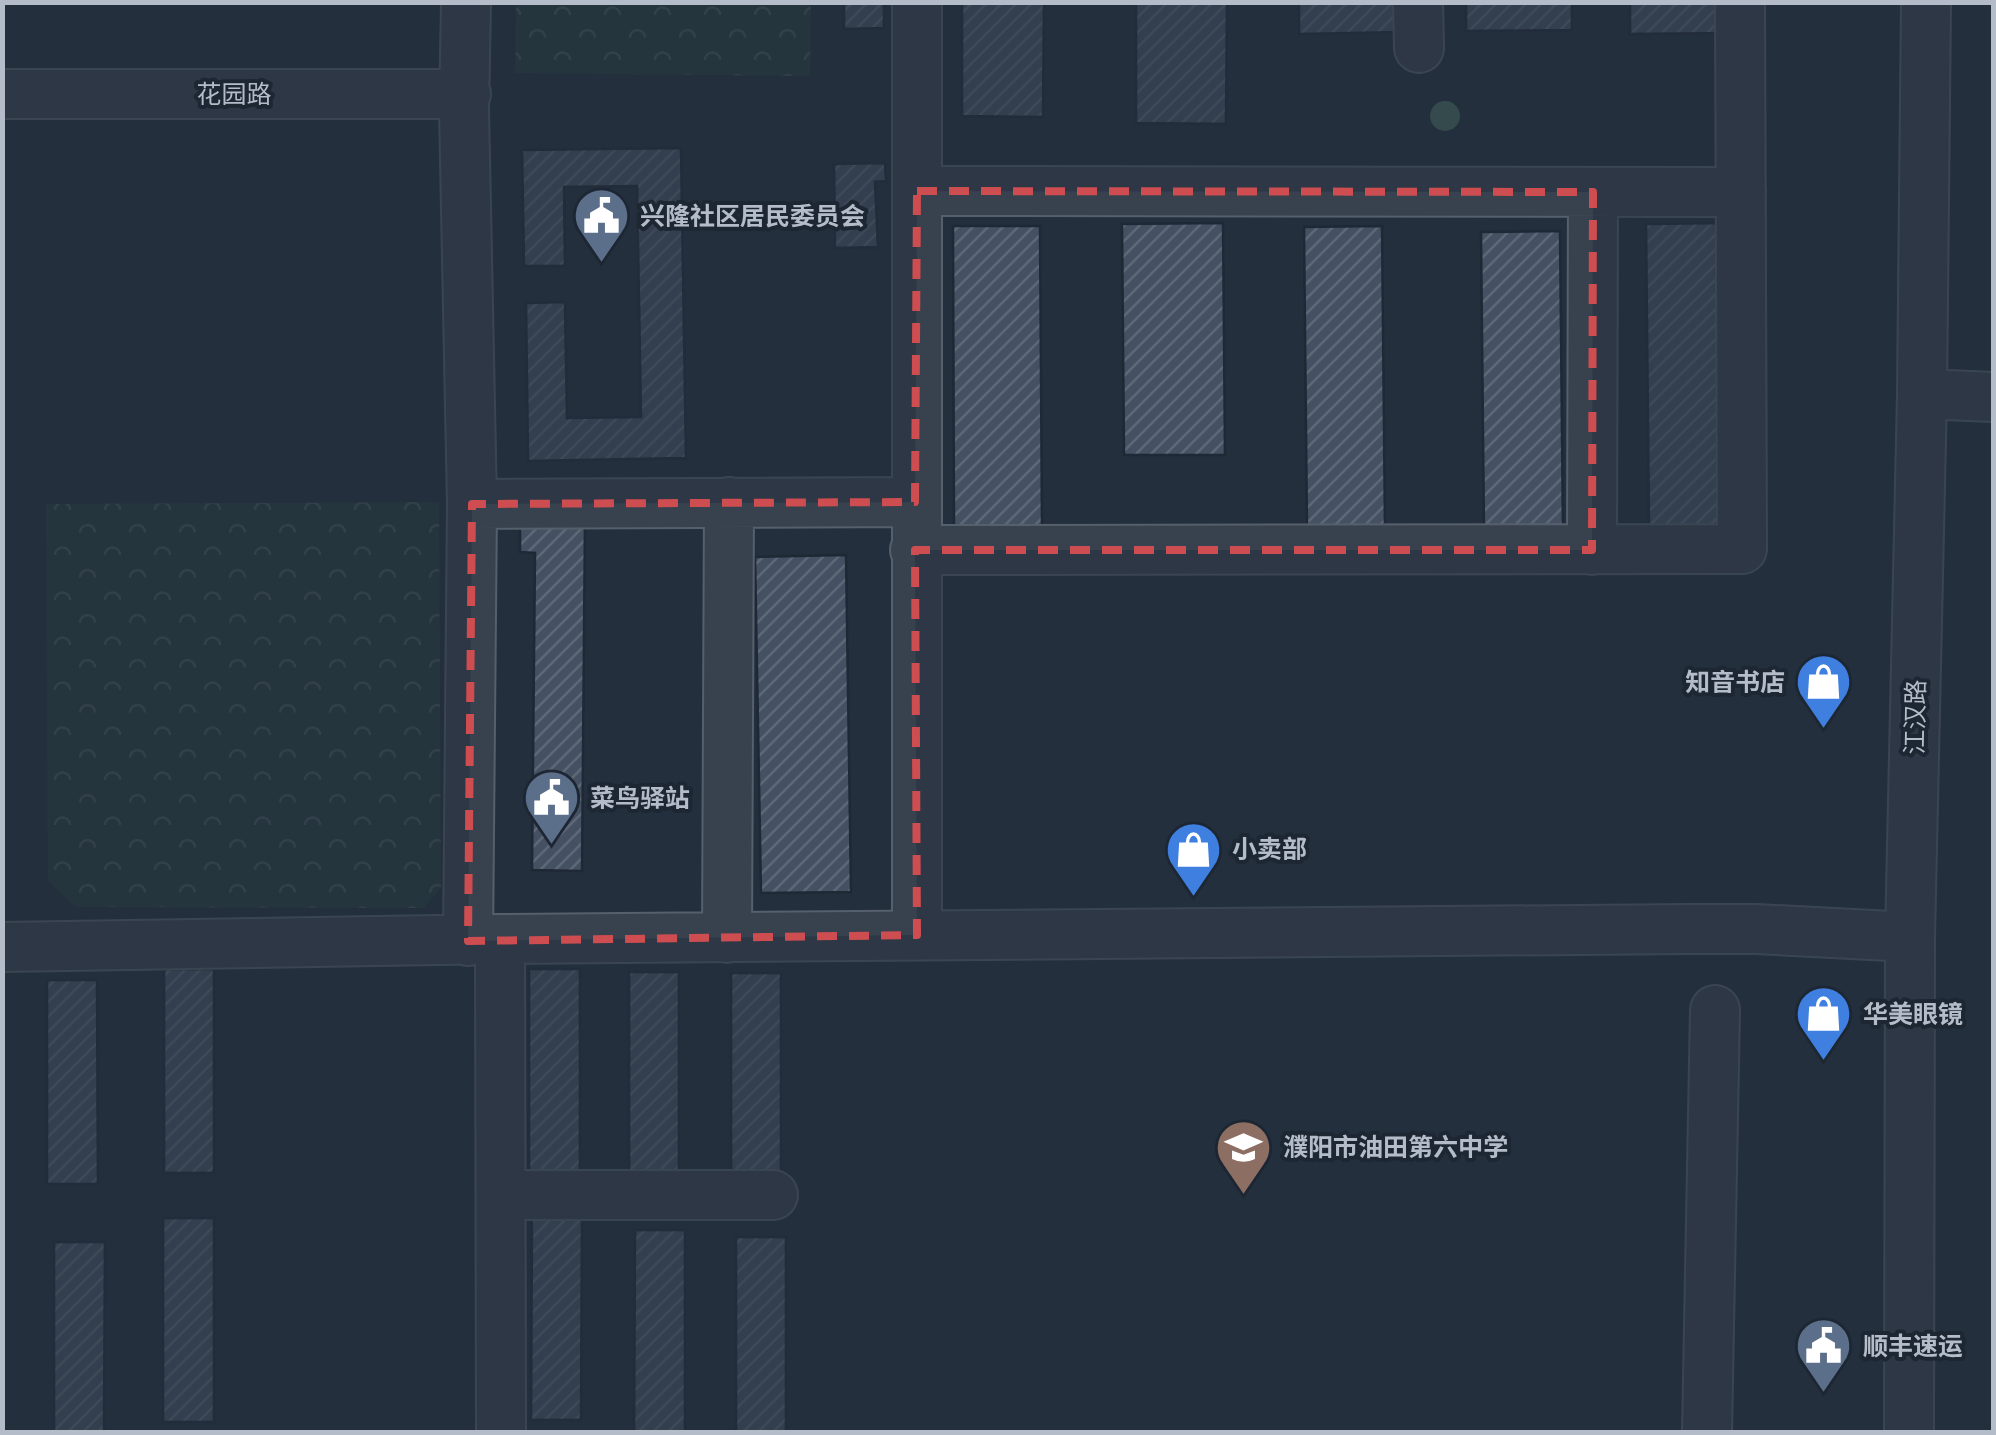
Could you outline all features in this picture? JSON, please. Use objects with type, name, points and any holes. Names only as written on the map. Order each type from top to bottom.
[{"type":"street","points":[[466,2],[472,504],[484,940],[501,1195],[501,1432]]},
{"type":"street","points":[[916,935],[917,2]]},
{"type":"street","points":[[914,550],[1742,549],[1740,2]]},
{"type":"street","name":"江汉路","points":[[1909,1432],[1910,937],[1926,2]]},
{"type":"street","name":"花园路","points":[[2,94],[466,94]]},
{"type":"street","points":[[916,191],[1741,192]]},
{"type":"street","points":[[1592,550],[1593,192]]},
{"type":"street","points":[[1922,394],[1994,396]]},
{"type":"street","points":[[726,938],[729,502]]},
{"type":"street","points":[[472,504],[915,502]]},
{"type":"street","points":[[2,947],[1756,929],[1910,937]]},
{"type":"street","points":[[1707,1432],[1715,1010]]},
{"type":"street","points":[[501,1195],[773,1196]]},
{"type":"highlighted area","points":[[917,191],[1593,192],[1592,550],[915,550],[917,935],[468,941],[472,504],[915,502]]},
{"type":"green space","points":[[516,3],[811,3],[810,76],[515,73]]},
{"type":"green space","points":[[439,502],[441,887],[424,908],[76,907],[48,881],[46,504]]},
{"type":"building","points":[[844,2],[884,2],[884,28],[844,29]]},
{"type":"building","points":[[962,2],[1044,2],[1043,117],[962,116]]},
{"type":"building","points":[[1136,2],[1227,2],[1226,124],[1136,123]]},
{"type":"building","points":[[1299,2],[1405,2],[1405,32],[1299,34]]},
{"type":"building","points":[[1466,2],[1572,2],[1572,30],[1466,31]]},
{"type":"building","points":[[1630,2],[1735,2],[1736,33],[1630,34]]},
{"type":"building","points":[[681,148],[686,458],[528,461],[526,303],[565,302],[567,418],[641,417],[637,186],[564,187],[565,266],[524,266],[522,150]]},
{"type":"building","points":[[885,163],[886,181],[875,182],[878,247],[835,248],[834,164]]},
{"type":"building","points":[[1223,223],[1225,455],[1124,455],[1122,224]]},
{"type":"building","points":[[1724,223],[1728,526],[1649,526],[1646,224]]},
{"type":"building","points":[[953,226],[1040,226],[1042,527],[954,527]]},
{"type":"building","points":[[1382,226],[1385,529],[1307,529],[1304,227]]},
{"type":"building","points":[[1560,231],[1563,534],[1484,535],[1481,232]]},
{"type":"building","points":[[520,520],[585,520],[582,871],[532,870],[535,553],[520,552]]},
{"type":"building","points":[[846,555],[851,892],[761,893],[755,557]]},
{"type":"building","points":[[164,969],[214,969],[214,1173],[164,1173]]},
{"type":"building","points":[[529,969],[580,969],[580,1172],[529,1172]]},
{"type":"building","points":[[629,972],[679,972],[679,1176],[629,1176]]},
{"type":"building","points":[[731,973],[781,973],[781,1177],[731,1177]]},
{"type":"building","points":[[47,980],[97,980],[98,1184],[47,1184]]},
{"type":"building","points":[[532,1216],[582,1216],[581,1420],[531,1420]]},
{"type":"building","points":[[163,1218],[214,1218],[214,1422],[163,1422]]},
{"type":"building","points":[[635,1230],[685,1230],[685,1432],[634,1432]]},
{"type":"building","points":[[736,1237],[786,1237],[786,1432],[736,1432]]},
{"type":"building","points":[[54,1242],[105,1242],[104,1432],[54,1432]]},
{"type":"place","name":"兴隆社区居民委员会","points":[[601,265]]},
{"type":"place","name":"知音书店","points":[[1824,731]]},
{"type":"place","name":"菜鸟驿站","points":[[551,847]]},
{"type":"place","name":"小卖部","points":[[1193,898]]},
{"type":"place","name":"华美眼镜","points":[[1824,1063]]},
{"type":"place","name":"濮阳市油田第六中学","points":[[1244,1196]]},
{"type":"place","name":"顺丰速运","points":[[1824,1395]]}]
